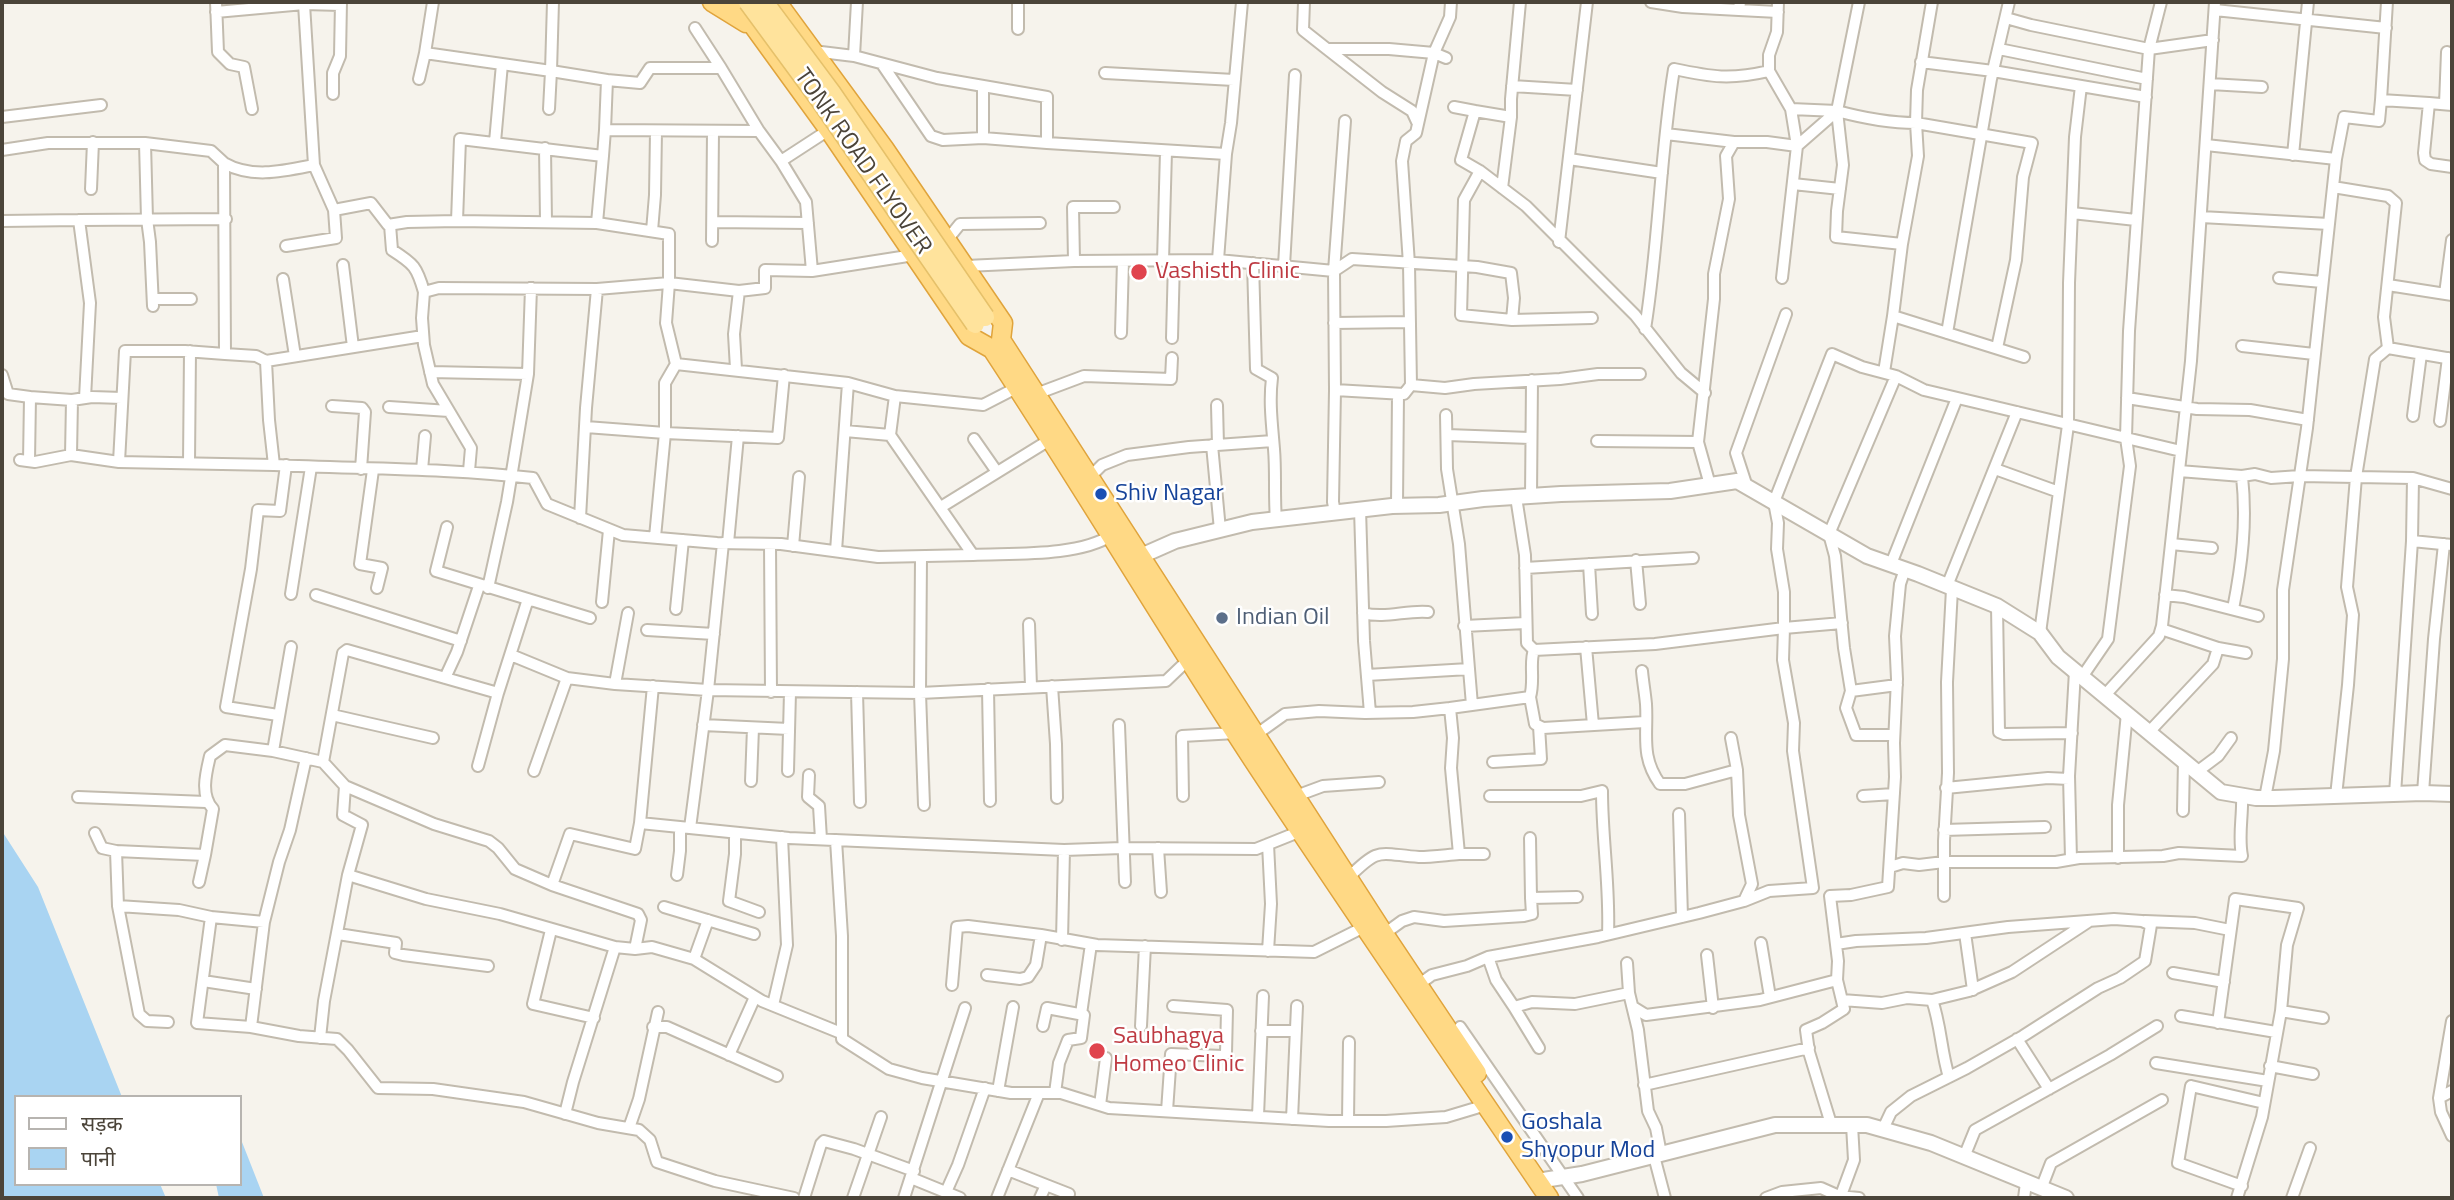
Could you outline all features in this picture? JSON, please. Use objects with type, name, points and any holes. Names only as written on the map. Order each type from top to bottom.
[{"type":"highway","points":[[712,2],[758,31]]},
{"type":"highway","points":[[736,2],[831,133],[969,336],[992,349],[1236,733],[1364,927],[1486,1105],[1550,1178],[1549,1198]]},
{"type":"highway","points":[[777,2],[966,266],[1003,323],[1001,340],[1348,878],[1561,1198]]},
{"type":"main road","name":"TONK ROAD FLYOVER","points":[[748,2],[980,321],[838,103],[764,2]]},
{"type":"street","points":[[419,79],[433,2]]},
{"type":"street","points":[[549,109],[554,2]]},
{"type":"street","points":[[854,56],[857,2]]},
{"type":"street","points":[[1018,2],[1018,29]]},
{"type":"street","points":[[1218,260],[1242,2]]},
{"type":"street","points":[[1304,2],[1303,30],[1382,92],[1412,111],[1418,124]]},
{"type":"street","points":[[1335,390],[1405,394],[1411,385],[1409,264],[1402,161],[1406,141],[1416,133],[1434,52],[1450,17],[1451,2]]},
{"type":"street","points":[[1502,188],[1511,117],[1520,2]]},
{"type":"street","points":[[1559,242],[1587,2]]},
{"type":"street","points":[[1651,2],[1778,7],[1777,32],[1769,55],[1769,71],[1791,108],[1797,146],[1782,278]]},
{"type":"street","points":[[1859,2],[1837,111],[1843,165],[1836,237],[1902,244]]},
{"type":"street","points":[[1884,372],[1894,316],[1902,244],[1918,156],[1917,90],[1932,2]]},
{"type":"street","points":[[1947,333],[1993,71],[2010,2]]},
{"type":"street","points":[[2071,859],[2069,779],[2078,674],[2108,639],[2130,466],[2126,438],[2136,220],[2149,49],[2161,2]]},
{"type":"street","points":[[2293,155],[2308,2]]},
{"type":"street","points":[[2265,798],[2274,751],[2283,659],[2283,590],[2308,420],[2336,159],[2344,117],[2379,121],[2387,2]]},
{"type":"street","points":[[252,109],[244,67],[230,64],[218,52],[216,7],[341,3],[341,57],[333,73],[333,94]]},
{"type":"street","points":[[286,246],[336,238],[334,209],[314,165],[304,4]]},
{"type":"street","points":[[2105,695],[2159,636],[2161,629],[2186,408],[2215,6],[2245,8],[2306,20],[2386,28]]},
{"type":"street","points":[[2006,18],[2031,26],[2149,49],[2213,40]]},
{"type":"street","points":[[695,28],[758,131],[781,161],[806,202],[812,271]]},
{"type":"street","points":[[1327,49],[1434,52],[1446,58]]},
{"type":"street","points":[[1998,49],[2147,79]]},
{"type":"street","points":[[797,85],[812,51],[854,56],[937,78],[1047,97],[1047,142]]},
{"type":"street","points":[[425,52],[640,83],[650,68],[721,68]]},
{"type":"street","points":[[2381,100],[2448,104],[2447,52]]},
{"type":"street","points":[[1921,62],[1993,71],[2146,97]]},
{"type":"street","points":[[495,142],[502,64]]},
{"type":"street","points":[[882,64],[931,136],[943,139],[983,138],[1226,154]]},
{"type":"street","points":[[1646,329],[1674,69],[1715,78],[1742,77],[1769,71]]},
{"type":"street","points":[[1105,73],[1234,80]]},
{"type":"street","points":[[1284,266],[1295,75]]},
{"type":"street","points":[[597,223],[607,80]]},
{"type":"street","points":[[2210,83],[2262,87]]},
{"type":"street","points":[[983,86],[983,138]]},
{"type":"street","points":[[1512,86],[1577,90]]},
{"type":"street","points":[[2039,633],[2068,425],[2072,214],[2075,137],[2081,86]]},
{"type":"street","points":[[2429,103],[2424,153],[2426,160],[2431,164],[2452,167]]},
{"type":"street","points":[[2,117],[101,105]]},
{"type":"street","points":[[1454,107],[1511,117]]},
{"type":"street","points":[[1791,108],[1837,111],[1866,119],[1916,123],[2032,142],[2023,177],[2016,260],[1997,348]]},
{"type":"street","points":[[1475,111],[1461,160],[1526,206],[1635,316],[1681,373],[1705,393]]},
{"type":"street","points":[[1666,134],[1797,146],[1837,111]]},
{"type":"street","points":[[1335,512],[1334,271],[1345,121]]},
{"type":"street","points":[[605,130],[758,131]]},
{"type":"street","points":[[652,231],[656,131]]},
{"type":"street","points":[[712,241],[713,131]]},
{"type":"street","points":[[781,161],[824,133],[831,133]]},
{"type":"street","points":[[457,221],[460,139],[603,156]]},
{"type":"street","points":[[91,189],[93,142]]},
{"type":"street","points":[[2,150],[48,143],[145,142],[211,150],[236,170],[263,173],[314,165]]},
{"type":"street","points":[[145,142],[146,219],[153,303],[191,299]]},
{"type":"street","points":[[1710,485],[1698,442],[1714,299],[1714,274],[1729,199],[1726,156],[1734,142]]},
{"type":"street","points":[[2206,145],[2336,159]]},
{"type":"street","points":[[545,148],[546,222]]},
{"type":"street","points":[[1167,150],[1172,338]]},
{"type":"street","points":[[1569,159],[1662,173]]},
{"type":"street","points":[[224,163],[225,354]]},
{"type":"street","points":[[1480,171],[1464,200],[1461,316],[1512,320],[1592,318]]},
{"type":"street","points":[[1793,184],[1840,189]]},
{"type":"street","points":[[2333,187],[2389,196],[2396,203],[2384,317],[2389,348]]},
{"type":"street","points":[[334,209],[371,203],[387,225],[457,221],[597,223],[669,234],[666,323],[676,364],[665,383],[665,433],[655,537]]},
{"type":"street","points":[[1074,261],[1073,206],[1114,206]]},
{"type":"street","points":[[2072,214],[2136,220]]},
{"type":"street","points":[[2201,216],[2329,224]]},
{"type":"street","points":[[2,220],[226,219]]},
{"type":"street","points":[[79,220],[90,303],[85,398]]},
{"type":"street","points":[[713,222],[808,223]]},
{"type":"street","points":[[947,240],[960,224],[1040,223]]},
{"type":"street","points":[[390,225],[392,250],[412,262],[418,270],[424,292],[423,336],[433,384],[471,448],[469,471]]},
{"type":"street","points":[[2388,285],[2449,294],[2452,242]]},
{"type":"street","points":[[424,292],[439,288],[597,289],[669,283],[738,291],[765,288],[765,270],[812,271],[914,255]]},
{"type":"street","points":[[966,266],[1074,261],[1218,260],[1334,271],[1352,259],[1461,266],[1511,273],[1514,298],[1512,320]]},
{"type":"street","points":[[1121,333],[1123,261]]},
{"type":"street","points":[[1253,263],[1256,369],[1272,378],[1269,400],[1276,520]]},
{"type":"street","points":[[343,265],[353,347]]},
{"type":"street","points":[[2278,278],[2322,282]]},
{"type":"street","points":[[283,279],[295,356]]},
{"type":"street","points":[[445,678],[484,587],[502,531],[528,374],[531,288]]},
{"type":"street","points":[[580,517],[597,289]]},
{"type":"street","points":[[736,369],[734,334],[738,291]]},
{"type":"street","points":[[1747,487],[1736,453],[1786,314]]},
{"type":"street","points":[[1894,316],[2024,357]]},
{"type":"street","points":[[1334,323],[1410,322]]},
{"type":"street","points":[[119,462],[125,351],[190,351],[256,356],[266,362],[423,336]]},
{"type":"street","points":[[2242,346],[2315,354]]},
{"type":"street","points":[[2336,796],[2353,615],[2347,587],[2356,477],[2375,359],[2389,348],[2450,359],[2440,421]]},
{"type":"street","points":[[188,463],[190,351]]},
{"type":"street","points":[[1418,985],[1432,975],[1488,957],[1682,917],[1744,901],[1769,891],[1813,888],[1793,751],[1794,723],[1783,660],[1784,592],[1777,549],[1778,523],[1774,502],[1832,354],[1862,367],[1896,376],[1924,390],[2181,452]]},
{"type":"street","points":[[2413,416],[2421,354]]},
{"type":"street","points":[[1036,394],[1084,376],[1171,379],[1172,358]]},
{"type":"street","points":[[266,362],[274,465]]},
{"type":"street","points":[[676,364],[848,383],[895,396],[983,405],[1016,388]]},
{"type":"street","points":[[430,372],[528,374]]},
{"type":"street","points":[[1411,385],[1445,388],[1598,374],[1640,374]]},
{"type":"street","points":[[2,375],[9,394],[72,400],[121,398]]},
{"type":"street","points":[[586,427],[778,438],[783,375]]},
{"type":"street","points":[[1894,735],[1856,735],[1846,708],[1851,691],[1835,556],[1829,534],[1896,376]]},
{"type":"street","points":[[1532,380],[1531,438],[1523,496],[1527,643],[1534,650],[1655,644],[1842,623]]},
{"type":"street","points":[[836,551],[848,383]]},
{"type":"street","points":[[1397,505],[1398,394]]},
{"type":"street","points":[[895,396],[890,435],[973,555]]},
{"type":"street","points":[[30,397],[24,461],[35,462],[71,455],[119,462],[469,471],[533,478],[547,504],[623,535],[770,544],[878,557],[1069,550],[1112,535]]},
{"type":"street","points":[[1831,1124],[1806,1030],[1844,1009],[1837,980],[1838,961],[1830,896],[1851,895],[1888,887],[1894,794],[1897,685],[1895,636],[1900,584],[1898,567],[1957,398]]},
{"type":"street","points":[[2127,398],[2186,408],[2250,410],[2308,420]]},
{"type":"street","points":[[71,455],[72,400]]},
{"type":"street","points":[[1217,405],[1215,445],[1220,530]]},
{"type":"street","points":[[332,406],[362,408],[365,412],[360,469]]},
{"type":"street","points":[[390,407],[449,411]]},
{"type":"street","points":[[1944,896],[1950,587],[2017,412]]},
{"type":"street","points":[[1446,415],[1447,469],[1459,544],[1472,705]]},
{"type":"street","points":[[845,430],[890,435]]},
{"type":"street","points":[[1447,435],[1531,438]]},
{"type":"street","points":[[422,470],[425,436]]},
{"type":"street","points":[[677,875],[708,691],[738,436]]},
{"type":"street","points":[[974,439],[997,472]]},
{"type":"street","points":[[941,507],[1051,439]]},
{"type":"street","points":[[1090,477],[1102,465],[1127,455],[1273,441]]},
{"type":"street","points":[[1597,442],[1698,442]]},
{"type":"street","points":[[278,715],[226,707],[251,569],[258,510],[279,511],[286,465]]},
{"type":"street","points":[[291,594],[311,467]]},
{"type":"street","points":[[1995,469],[2059,492]]},
{"type":"street","points":[[373,470],[360,564],[382,568],[377,588]]},
{"type":"street","points":[[2179,471],[2242,476],[2255,474],[2271,478],[2413,478],[2452,489]]},
{"type":"street","points":[[2233,609],[2244,544],[2242,476]]},
{"type":"street","points":[[793,546],[799,477]]},
{"type":"street","points":[[2395,794],[2412,541],[2413,478]]},
{"type":"street","points":[[1141,556],[1175,541],[1252,522],[1397,505],[1523,496],[1670,491],[1737,481],[1867,556],[1997,606],[2039,633],[2058,657],[2221,792],[2265,798],[2452,794]]},
{"type":"street","points":[[1360,509],[1370,713]]},
{"type":"street","points":[[447,527],[436,571],[590,618]]},
{"type":"street","points":[[602,602],[609,530]]},
{"type":"street","points":[[676,609],[683,540]]},
{"type":"street","points":[[2412,541],[2448,545],[2434,639],[2423,793]]},
{"type":"street","points":[[770,544],[771,692]]},
{"type":"street","points":[[2171,544],[2211,548]]},
{"type":"street","points":[[921,557],[920,693],[924,805]]},
{"type":"street","points":[[1525,568],[1693,558]]},
{"type":"street","points":[[1636,560],[1640,604]]},
{"type":"street","points":[[1589,564],[1592,614]]},
{"type":"street","points":[[316,595],[461,641]]},
{"type":"street","points":[[2165,595],[2185,597],[2258,616]]},
{"type":"street","points":[[478,766],[528,599]]},
{"type":"street","points":[[1997,606],[1998,732],[2072,733]]},
{"type":"street","points":[[1363,613],[1384,616],[1415,611],[1428,612]]},
{"type":"street","points":[[615,684],[628,613]]},
{"type":"street","points":[[1464,626],[1526,623]]},
{"type":"street","points":[[1029,624],[1031,687]]},
{"type":"street","points":[[2161,629],[2218,648],[2246,653]]},
{"type":"street","points":[[647,630],[714,634]]},
{"type":"street","points":[[273,751],[291,647]]},
{"type":"street","points":[[1586,647],[1593,725]]},
{"type":"street","points":[[2149,732],[2213,664],[2218,648]]},
{"type":"street","points":[[323,762],[343,653],[347,650],[498,693]]},
{"type":"street","points":[[1534,650],[1531,656],[1534,686],[1530,697],[1535,724],[1645,722]]},
{"type":"street","points":[[511,655],[567,678],[615,684],[708,691],[920,693],[1166,681],[1189,659]]},
{"type":"street","points":[[1367,675],[1469,670]]},
{"type":"street","points":[[1642,671],[1646,705],[1644,740],[1650,770],[1660,784],[1685,784],[1737,771]]},
{"type":"street","points":[[534,771],[567,678]]},
{"type":"street","points":[[1851,691],[1897,685]]},
{"type":"street","points":[[570,834],[635,849],[640,823],[653,686]]},
{"type":"street","points":[[1052,686],[1057,799]]},
{"type":"street","points":[[988,689],[989,801]]},
{"type":"street","points":[[788,771],[790,692]]},
{"type":"street","points":[[857,692],[860,802]]},
{"type":"street","points":[[1257,734],[1284,714],[1319,710],[1370,713],[1450,708],[1530,697]]},
{"type":"street","points":[[1450,708],[1453,738],[1451,768],[1459,854]]},
{"type":"street","points":[[2118,858],[2118,805],[2127,713]]},
{"type":"street","points":[[332,715],[433,738]]},
{"type":"street","points":[[703,725],[789,729]]},
{"type":"street","points":[[1119,725],[1125,882]]},
{"type":"street","points":[[1493,762],[1541,759],[1539,726]]},
{"type":"street","points":[[751,781],[753,728]]},
{"type":"street","points":[[1183,796],[1182,736],[1236,733]]},
{"type":"street","points":[[1731,738],[1737,771],[1739,815],[1752,884],[1744,901]]},
{"type":"street","points":[[2198,771],[2218,756],[2231,738]]},
{"type":"street","points":[[199,882],[212,809],[206,802],[205,782],[210,756],[225,745],[273,751],[323,762],[345,786],[434,824],[489,841],[515,869],[585,898],[638,914],[641,920],[635,949]]},
{"type":"street","points":[[251,1027],[264,922],[290,830],[306,758]]},
{"type":"street","points":[[2183,811],[2184,760]]},
{"type":"street","points":[[809,775],[808,797],[819,806],[821,839]]},
{"type":"street","points":[[1946,788],[2048,778],[2069,779]]},
{"type":"street","points":[[1296,796],[1324,786],[1379,782]]},
{"type":"street","points":[[320,1038],[324,1001],[348,875],[362,825],[343,815],[345,786]]},
{"type":"street","points":[[1490,796],[1567,796],[1602,791],[1602,825],[1609,895],[1608,934]]},
{"type":"street","points":[[1863,796],[1894,794]]},
{"type":"street","points":[[1890,867],[1903,863],[1919,865],[1944,862],[2056,862],[2179,853],[2242,856],[2239,839],[2242,796]]},
{"type":"street","points":[[78,797],[206,802]]},
{"type":"street","points":[[1679,814],[1682,917]]},
{"type":"street","points":[[552,885],[573,822]]},
{"type":"street","points":[[640,823],[782,837],[1064,850],[1255,849],[1301,831]]},
{"type":"street","points":[[1944,830],[2045,827]]},
{"type":"street","points":[[95,833],[102,848],[116,851],[205,855]]},
{"type":"street","points":[[735,833],[729,901],[759,912]]},
{"type":"street","points":[[773,1005],[787,945],[782,837]]},
{"type":"street","points":[[1384,933],[1414,917],[1444,921],[1532,914],[1530,838]]},
{"type":"street","points":[[836,840],[842,936],[842,1040],[888,1069],[998,1091],[1055,1093],[1109,1108],[1348,1121],[1446,1117],[1486,1105]]},
{"type":"street","points":[[1268,845],[1271,904],[1268,951]]},
{"type":"street","points":[[1158,848],[1161,892]]},
{"type":"street","points":[[1062,940],[1064,850]]},
{"type":"street","points":[[116,851],[118,906],[139,1014],[147,1021],[168,1022]]},
{"type":"street","points":[[1348,878],[1367,859],[1385,852],[1421,857],[1484,854]]},
{"type":"street","points":[[348,875],[426,899],[500,914],[615,947],[652,947],[694,959],[755,997],[841,1033]]},
{"type":"street","points":[[1531,898],[1577,897]]},
{"type":"street","points":[[2218,1023],[2235,899],[2298,908],[2287,945],[2281,1011],[2264,1102],[2237,1198]]},
{"type":"street","points":[[118,906],[179,910],[211,917],[264,922]]},
{"type":"street","points":[[664,907],[754,934]]},
{"type":"street","points":[[211,917],[197,1023],[251,1027],[337,1039],[378,1088],[433,1089],[524,1102],[598,1123],[639,1130],[650,1140],[657,1162],[715,1181],[794,1198]]},
{"type":"street","points":[[1836,944],[2114,919],[2195,923],[2230,930]]},
{"type":"street","points":[[694,959],[708,920]]},
{"type":"street","points":[[1842,1000],[1882,1003],[1907,999],[1932,1000],[1973,990],[2012,972],[2090,921]]},
{"type":"street","points":[[1882,1129],[1891,1112],[1911,1096],[2017,1039],[2145,961],[2151,925],[2142,921]]},
{"type":"street","points":[[952,985],[957,927],[1041,935],[1091,944],[1314,953],[1364,927]]},
{"type":"street","points":[[551,930],[533,1004],[594,1018]]},
{"type":"street","points":[[1965,933],[1973,990]]},
{"type":"street","points":[[338,934],[397,943],[395,953],[403,955],[488,966]]},
{"type":"street","points":[[987,975],[1020,979],[1028,977],[1036,965],[1041,935]]},
{"type":"street","points":[[1762,943],[1770,997]]},
{"type":"street","points":[[1055,1093],[1059,1063],[1068,1040],[1081,1038],[1084,1015],[1081,1014],[1091,944]]},
{"type":"street","points":[[1142,1026],[1145,946]]},
{"type":"street","points":[[565,1114],[615,947]]},
{"type":"street","points":[[1707,955],[1713,1007]]},
{"type":"street","points":[[1488,957],[1496,981],[1539,1048]]},
{"type":"street","points":[[1627,963],[1629,993],[1648,1111],[1656,1128],[1665,1198]]},
{"type":"street","points":[[2172,973],[2224,982]]},
{"type":"street","points":[[1633,1007],[1646,1015],[1713,1007],[1770,997],[1837,980]]},
{"type":"street","points":[[202,981],[256,989]]},
{"type":"street","points":[[1514,1007],[1532,1002],[1574,1004],[1629,993]]},
{"type":"street","points":[[1258,1116],[1263,996]]},
{"type":"street","points":[[729,1055],[755,997]]},
{"type":"street","points":[[1932,1000],[1939,1021],[1942,1057],[1949,1077]]},
{"type":"street","points":[[1167,1111],[1171,1054],[1223,1056],[1226,1053],[1227,1010],[1172,1006]]},
{"type":"street","points":[[1292,1119],[1297,1006]]},
{"type":"street","points":[[904,1198],[965,1007]]},
{"type":"street","points":[[998,1091],[1013,1007]]},
{"type":"street","points":[[1043,1027],[1046,1008],[1081,1014]]},
{"type":"street","points":[[2281,1011],[2323,1018]]},
{"type":"street","points":[[629,1128],[639,1099],[658,1012]]},
{"type":"street","points":[[2180,1016],[2276,1031]]},
{"type":"street","points":[[2452,1020],[2439,1098],[2441,1112],[2452,1136]]},
{"type":"street","points":[[1964,1157],[1975,1130],[2157,1026]]},
{"type":"street","points":[[653,1027],[667,1027],[778,1076]]},
{"type":"street","points":[[1460,1027],[1550,1178],[1578,1198]]},
{"type":"street","points":[[1261,1031],[1296,1031]]},
{"type":"street","points":[[2017,1039],[2049,1089]]},
{"type":"street","points":[[1348,1121],[1349,1042]]},
{"type":"street","points":[[1644,1085],[1809,1048]]},
{"type":"street","points":[[1100,1105],[1106,1058]]},
{"type":"street","points":[[2156,1063],[2268,1081]]},
{"type":"street","points":[[2270,1066],[2313,1074]]},
{"type":"street","points":[[2242,1186],[2178,1163],[2191,1086],[2264,1102]]},
{"type":"street","points":[[946,1192],[958,1166],[985,1088]]},
{"type":"street","points":[[2439,1098],[2452,1091]]},
{"type":"street","points":[[997,1198],[1039,1093]]},
{"type":"street","points":[[2042,1189],[2051,1163],[2162,1100]]},
{"type":"street","points":[[853,1198],[881,1117]]},
{"type":"street","points":[[1550,1178],[1658,1155],[1775,1125],[1867,1125],[1931,1143],[2066,1198]]},
{"type":"street","points":[[1839,1197],[1854,1160],[1853,1125]]},
{"type":"street","points":[[804,1198],[824,1141],[867,1153],[960,1198]]},
{"type":"street","points":[[2292,1198],[2310,1148]]},
{"type":"street","points":[[1008,1170],[1069,1194]]},
{"type":"street","points":[[2024,1198],[2026,1183]]},
{"type":"street","points":[[1040,1198],[1046,1185]]},
{"type":"street","points":[[1766,1198],[1782,1192],[1821,1188],[1839,1197],[1859,1198]]},
{"type":"water","points":[[2,831],[38,887],[121,1095],[14,1095],[14,1186],[161,1186],[166,1198],[2,1198]]},
{"type":"water","points":[[242,1142],[264,1198],[219,1198],[216,1186],[242,1186]]},
{"type":"place","name":"Vashisth Clinic","points":[[1139,272]]},
{"type":"place","name":"Shiv Nagar","points":[[1101,494]]},
{"type":"place","name":"Indian Oil","points":[[1222,618]]},
{"type":"place","name":"Saubhagya Homeo Clinic","points":[[1097,1051]]},
{"type":"place","name":"Goshala Shyopur Mod","points":[[1507,1137]]}]
